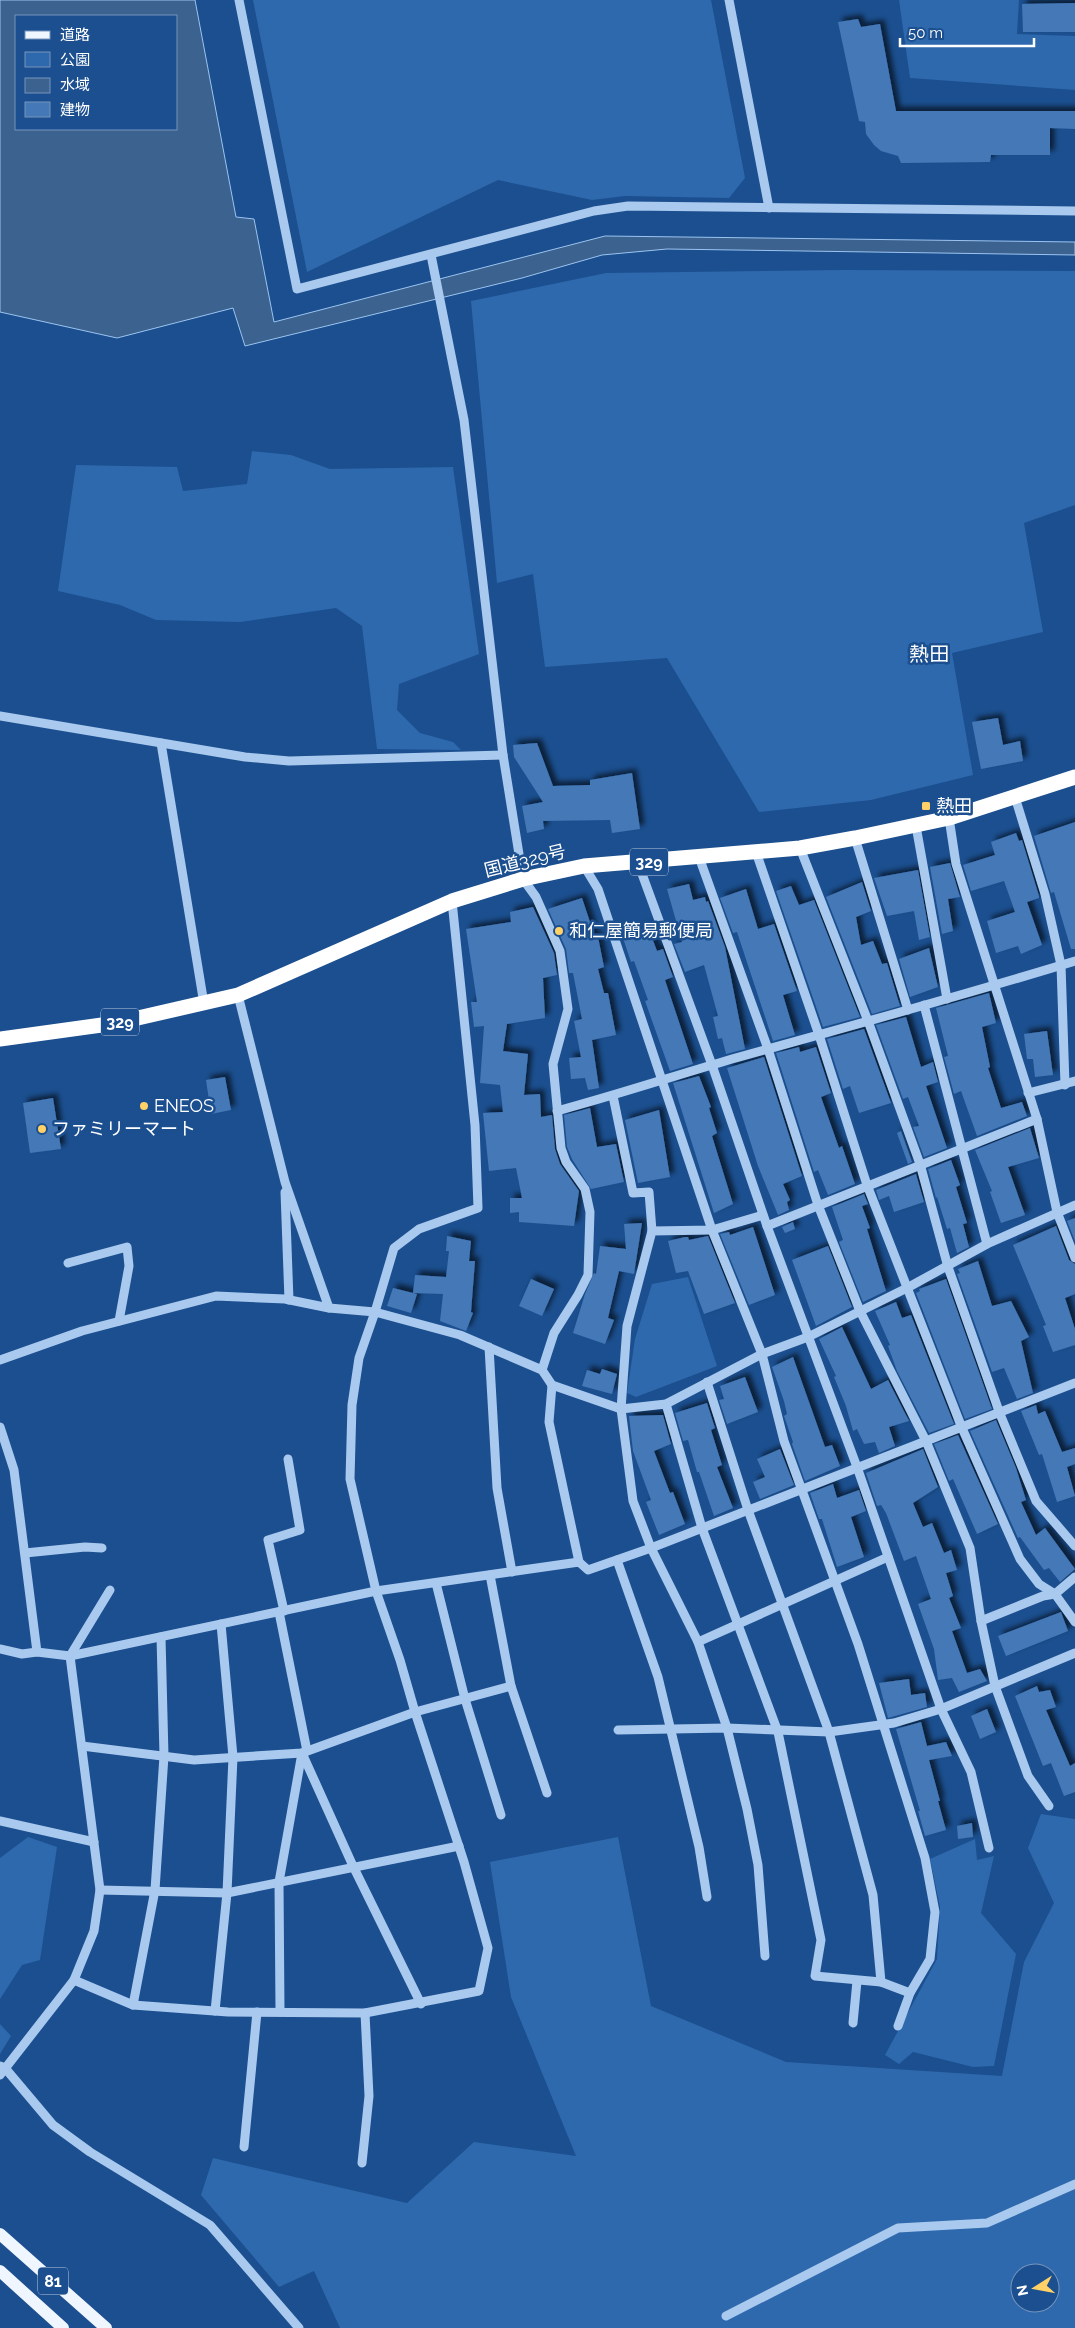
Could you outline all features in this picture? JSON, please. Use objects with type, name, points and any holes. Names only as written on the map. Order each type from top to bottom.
[{"type":"highway","name":"国道329号","points":[[0,1038],[116,1023],[238,995],[452,902],[486,889],[523,879],[584,866],[800,848],[855,838],[949,818],[1075,776]]},
{"type":"main road","name":"81","points":[[0,2234],[106,2328]]},
{"type":"main road","name":"81","points":[[0,2271],[63,2328]]},
{"type":"street","points":[[239,0],[296,289],[594,211],[628,206],[1075,211]]},
{"type":"street","points":[[729,0],[769,208]]},
{"type":"street","points":[[430,255],[464,420],[502,755],[523,879],[536,897],[560,951],[568,1009],[553,1064],[557,1110],[564,1155],[566,1162],[586,1190],[590,1212],[588,1275],[554,1332],[542,1370]]},
{"type":"street","points":[[0,716],[245,757],[289,761],[502,755]]},
{"type":"street","points":[[161,742],[204,1004]]},
{"type":"street","points":[[1015,797],[1045,894],[1060,965],[1065,1085]]},
{"type":"street","points":[[949,818],[956,864],[1036,1119],[1057,1212],[1075,1258]]},
{"type":"street","points":[[916,826],[947,999]]},
{"type":"street","points":[[855,838],[908,1010]]},
{"type":"street","points":[[800,848],[868,1021],[920,1164],[948,1267],[1000,1414],[1036,1500],[1075,1546]]},
{"type":"street","points":[[756,852],[819,1035],[867,1185],[962,1428],[1020,1559],[1039,1584],[1055,1594],[1075,1622]]},
{"type":"street","points":[[699,857],[768,1049],[818,1205],[860,1311],[926,1441],[970,1548],[981,1621],[996,1686],[1028,1776],[1049,1806]]},
{"type":"street","points":[[638,863],[856,1467],[941,1709],[971,1772],[989,1848]]},
{"type":"street","points":[[584,866],[598,889],[712,1230],[762,1354],[784,1441],[803,1488],[835,1579],[884,1724],[925,1858],[934,1912],[930,1959],[910,1993],[898,2026]]},
{"type":"street","points":[[74,1980],[134,2005],[215,2011],[365,2013],[421,2004],[479,1991],[488,1948],[459,1846],[376,1591],[350,1479],[352,1405],[359,1358],[394,1248],[420,1229],[478,1208],[475,1125],[452,902]]},
{"type":"street","points":[[557,1110],[613,1096],[712,1065],[995,986],[1075,961]]},
{"type":"street","points":[[238,995],[285,1182],[329,1308]]},
{"type":"street","points":[[924,1005],[987,1244]]},
{"type":"street","points":[[1028,1093],[1075,1082]]},
{"type":"street","points":[[613,1096],[633,1194],[649,1192],[652,1231],[626,1326],[620,1409],[633,1501],[651,1548],[698,1642],[727,1728],[748,1809],[758,1865],[765,1956]]},
{"type":"street","points":[[768,1226],[1036,1119]]},
{"type":"street","points":[[285,1182],[289,1300]]},
{"type":"street","points":[[0,1360],[82,1331],[216,1296],[289,1300],[329,1308],[375,1312],[460,1335],[542,1370],[552,1385],[620,1409],[666,1404],[762,1354],[808,1337],[948,1267],[987,1244],[1075,1205]]},
{"type":"street","points":[[652,1231],[712,1230],[764,1215]]},
{"type":"street","points":[[68,1263],[127,1247],[129,1266],[118,1321]]},
{"type":"street","points":[[488,1347],[497,1488],[512,1572]]},
{"type":"street","points":[[707,1382],[748,1510],[829,1732],[873,1895],[881,1982]]},
{"type":"street","points":[[552,1385],[549,1422],[579,1562],[588,1570],[651,1548],[856,1467],[1000,1414],[1075,1383]]},
{"type":"street","points":[[666,1404],[702,1528],[778,1732],[821,1940],[815,1976],[881,1982],[910,1993]]},
{"type":"street","points":[[0,1426],[14,1470],[37,1652]]},
{"type":"street","points":[[288,1459],[300,1530],[268,1540],[305,1752],[353,1866],[421,2004]]},
{"type":"street","points":[[25,1553],[85,1547],[102,1548]]},
{"type":"street","points":[[698,1642],[835,1579],[888,1557]]},
{"type":"street","points":[[618,1560],[658,1677],[672,1729],[699,1847],[707,1897]]},
{"type":"street","points":[[0,1649],[22,1654],[37,1652],[70,1656],[376,1591],[579,1562]]},
{"type":"street","points":[[490,1575],[511,1686],[547,1793]]},
{"type":"street","points":[[981,1621],[1043,1596],[1055,1594],[1075,1577]]},
{"type":"street","points":[[436,1583],[465,1699],[501,1815]]},
{"type":"street","points":[[110,1590],[70,1656],[100,1890],[94,1931],[74,1980],[2,2070],[53,2125],[90,2152],[210,2225],[299,2328]]},
{"type":"street","points":[[215,2011],[227,1893],[233,1757],[221,1624]]},
{"type":"street","points":[[134,2005],[155,1890],[164,1756],[161,1637]]},
{"type":"street","points":[[618,1730],[727,1728],[778,1732],[829,1732],[894,1723],[941,1709],[1075,1652]]},
{"type":"street","points":[[82,1746],[194,1760],[305,1752],[415,1712],[511,1686]]},
{"type":"street","points":[[280,2012],[279,1882],[305,1752]]},
{"type":"street","points":[[0,1821],[94,1842]]},
{"type":"street","points":[[100,1890],[227,1893],[459,1846]]},
{"type":"street","points":[[853,2023],[857,1981]]},
{"type":"street","points":[[244,2147],[257,2012]]},
{"type":"street","points":[[362,2163],[369,2096],[365,2013]]},
{"type":"street","points":[[726,2316],[898,2228],[987,2223],[1075,2184]]},
{"type":"green space","points":[[253,0],[711,0],[745,178],[729,198],[625,196],[592,200],[498,180],[307,272]]},
{"type":"green space","points":[[899,0],[1019,0],[1017,34],[1075,36],[1075,90],[910,78]]},
{"type":"green space","points":[[842,270],[1075,271],[1075,505],[1024,523],[1043,632],[952,653],[973,775],[871,800],[759,812],[667,658],[545,667],[533,574],[497,583],[471,301],[606,273]]},
{"type":"green space","points":[[252,451],[291,455],[330,469],[453,467],[479,654],[399,684],[397,710],[420,733],[453,742],[461,750],[377,749],[362,626],[336,608],[240,622],[156,620],[120,605],[58,591],[76,465],[177,467],[183,491],[247,484]]},
{"type":"green space","points":[[688,1277],[717,1366],[636,1397],[627,1393],[635,1339],[652,1284]]},
{"type":"green space","points":[[1041,1814],[1075,1819],[1075,2328],[340,2328],[314,2271],[279,2287],[201,2195],[213,2158],[407,2203],[474,2142],[576,2156],[511,1997],[490,1862],[618,1837],[651,2006],[786,2062],[1002,2076],[1024,1962],[1054,1903],[1028,1848]]},
{"type":"green space","points":[[28,1837],[57,1847],[40,1960],[22,1965],[0,1999],[0,1858]]},
{"type":"green space","points":[[975,1839],[977,1860],[994,1856],[981,1913],[1016,1954],[994,2066],[973,2067],[913,2052],[899,2064],[885,2055],[937,1959],[940,1907],[930,1859]]},
{"type":"green space","points":[[0,2024],[11,2036],[0,2054]]},
{"type":"water","points":[[0,0],[195,0],[236,217],[254,219],[274,322],[605,236],[1075,242],[1075,255],[667,249],[602,255],[522,278],[245,346],[233,308],[117,338],[0,312]]},
{"type":"building","points":[[1075,3],[1075,32],[1023,32],[1022,4]]},
{"type":"building","points":[[858,19],[861,27],[880,24],[896,111],[1075,111],[1075,129],[1050,128],[1050,155],[991,155],[990,162],[901,163],[898,156],[881,151],[874,145],[866,134],[865,122],[859,121],[838,22]]},
{"type":"building","points":[[998,718],[1003,745],[1020,741],[1023,761],[981,769],[972,722]]},
{"type":"building","points":[[537,743],[553,786],[590,785],[590,780],[632,773],[640,829],[612,833],[610,820],[543,821],[544,829],[527,833],[522,806],[543,802],[514,757],[513,745]]},
{"type":"building","points":[[1075,822],[1075,949],[1071,949],[1054,892],[1051,893],[1034,836]]},
{"type":"building","points":[[1016,833],[1019,841],[1022,840],[1039,896],[1039,898],[1027,902],[1042,945],[1021,954],[1018,946],[996,953],[987,921],[1015,912],[1004,881],[971,891],[963,865],[995,855],[991,842]]},
{"type":"building","points":[[950,863],[960,897],[948,899],[953,931],[942,934],[930,867]]},
{"type":"building","points":[[918,870],[930,937],[919,940],[914,911],[887,916],[874,878]]},
{"type":"building","points":[[862,882],[871,911],[856,917],[861,945],[873,941],[882,964],[887,963],[900,1006],[872,1014],[826,897]]},
{"type":"building","points":[[689,884],[693,900],[705,897],[706,902],[708,901],[725,947],[745,1049],[726,1054],[722,1038],[718,1039],[713,1017],[718,1016],[704,965],[685,972],[674,944],[682,942],[667,889]]},
{"type":"building","points":[[791,886],[799,905],[814,900],[860,1017],[823,1027],[776,891]]},
{"type":"building","points":[[746,889],[758,929],[774,924],[797,991],[783,995],[795,1035],[773,1041],[737,932],[733,933],[720,898]]},
{"type":"building","points":[[582,898],[595,937],[598,937],[604,967],[598,969],[604,993],[608,993],[616,1035],[592,1040],[599,1088],[588,1090],[585,1078],[571,1079],[569,1058],[581,1057],[574,1021],[582,1019],[573,973],[569,973],[566,949],[548,909]]},
{"type":"building","points":[[533,907],[554,953],[557,975],[543,978],[545,1018],[507,1024],[503,1051],[528,1054],[524,1095],[540,1094],[541,1117],[552,1115],[555,1149],[560,1164],[579,1191],[574,1226],[519,1222],[519,1212],[510,1213],[510,1198],[522,1198],[516,1168],[489,1171],[483,1113],[503,1112],[500,1085],[480,1083],[484,1026],[474,1027],[471,1002],[477,1002],[466,929],[511,922],[510,912]]},
{"type":"building","points":[[648,927],[657,951],[663,949],[673,977],[665,980],[693,1064],[670,1071],[645,1001],[648,1000],[634,961],[631,962],[622,935]]},
{"type":"building","points":[[929,948],[938,987],[910,997],[899,959]]},
{"type":"building","points":[[989,993],[996,1023],[982,1027],[990,1067],[988,1068],[1001,1108],[1022,1102],[1027,1116],[977,1136],[961,1091],[954,1094],[944,1057],[948,1056],[936,1008]]},
{"type":"building","points":[[906,1017],[921,1067],[933,1062],[938,1082],[926,1086],[947,1148],[924,1157],[913,1127],[919,1126],[908,1097],[903,1099],[876,1025]]},
{"type":"building","points":[[864,1029],[891,1103],[859,1113],[850,1086],[843,1089],[827,1039]]},
{"type":"building","points":[[1047,1031],[1053,1075],[1035,1077],[1033,1059],[1027,1059],[1024,1034]]},
{"type":"building","points":[[799,1047],[800,1052],[816,1047],[831,1093],[821,1097],[839,1148],[842,1146],[855,1184],[828,1195],[818,1170],[814,1172],[776,1053]]},
{"type":"building","points":[[764,1057],[802,1176],[783,1184],[790,1200],[787,1202],[789,1210],[778,1215],[758,1166],[727,1068]]},
{"type":"building","points":[[699,1076],[711,1107],[709,1108],[717,1133],[712,1136],[733,1204],[714,1213],[673,1083]]},
{"type":"building","points":[[225,1077],[231,1110],[211,1114],[206,1080]]},
{"type":"building","name":"ファミリーマート","points":[[53,1098],[61,1149],[30,1153],[23,1103]]},
{"type":"building","points":[[590,1108],[597,1147],[616,1144],[624,1182],[591,1189],[572,1159],[567,1147],[564,1115]]},
{"type":"building","points":[[659,1110],[670,1177],[638,1183],[625,1120]]},
{"type":"building","points":[[1030,1128],[1039,1158],[1008,1167],[1025,1215],[1001,1223],[990,1192],[992,1191],[975,1150]]},
{"type":"building","points":[[901,1131],[912,1162],[908,1164],[897,1133]]},
{"type":"building","points":[[951,1160],[960,1185],[956,1187],[967,1223],[963,1224],[969,1247],[957,1253],[950,1228],[947,1229],[936,1198],[928,1169]]},
{"type":"building","points":[[916,1174],[924,1202],[894,1212],[889,1196],[879,1200],[876,1190]]},
{"type":"building","points":[[864,1194],[868,1204],[862,1206],[870,1228],[867,1229],[886,1291],[863,1302],[839,1242],[843,1240],[832,1207]]},
{"type":"building","points":[[1075,1218],[1075,1241],[1067,1221]]},
{"type":"building","points":[[793,1222],[795,1229],[785,1233],[782,1227]]},
{"type":"building","points":[[642,1223],[634,1274],[619,1271],[608,1318],[614,1320],[605,1344],[573,1333],[585,1294],[594,1273],[596,1274],[600,1246],[626,1249],[624,1224]]},
{"type":"building","points":[[1056,1226],[1069,1260],[1075,1264],[1075,1294],[1065,1298],[1075,1329],[1075,1345],[1053,1352],[1043,1326],[1046,1325],[1013,1245]]},
{"type":"building","points":[[753,1227],[775,1295],[749,1305],[720,1234],[729,1232],[730,1235]]},
{"type":"building","points":[[447,1236],[471,1241],[469,1261],[475,1261],[471,1312],[473,1313],[466,1331],[440,1321],[443,1294],[413,1293],[415,1275],[446,1277],[449,1251],[446,1251]]},
{"type":"building","points":[[708,1236],[735,1303],[704,1314],[688,1271],[676,1273],[668,1241],[685,1237],[688,1237],[689,1240]]},
{"type":"building","points":[[828,1246],[852,1307],[816,1326],[792,1260]]},
{"type":"building","points":[[978,1261],[992,1306],[1011,1301],[1029,1337],[1021,1341],[1033,1393],[1017,1399],[1004,1368],[992,1372],[957,1274],[960,1273],[958,1269]]},
{"type":"building","points":[[531,1279],[554,1289],[542,1316],[519,1306]]},
{"type":"building","points":[[946,1279],[992,1409],[965,1419],[916,1293],[920,1291],[919,1289]]},
{"type":"building","points":[[393,1288],[417,1294],[411,1313],[387,1306]]},
{"type":"building","points":[[896,1302],[902,1318],[911,1315],[954,1424],[929,1433],[897,1371],[888,1346],[890,1345],[875,1311]]},
{"type":"building","points":[[842,1327],[871,1389],[888,1380],[909,1421],[889,1427],[895,1446],[879,1453],[875,1442],[864,1444],[857,1429],[853,1431],[846,1406],[834,1377],[836,1376],[819,1339]]},
{"type":"building","points":[[793,1357],[825,1447],[832,1445],[840,1466],[805,1481],[792,1444],[793,1442],[784,1416],[787,1414],[784,1401],[772,1367]]},
{"type":"building","points":[[602,1369],[617,1374],[612,1394],[582,1386],[587,1370],[600,1374]]},
{"type":"building","points":[[745,1377],[758,1412],[727,1424],[719,1400],[724,1399],[720,1386]]},
{"type":"building","points":[[707,1403],[715,1428],[711,1430],[722,1465],[717,1467],[733,1508],[714,1516],[699,1472],[697,1472],[688,1440],[683,1441],[675,1413]]},
{"type":"building","points":[[1036,1405],[1038,1414],[1045,1411],[1062,1452],[1075,1448],[1075,1464],[1067,1467],[1075,1496],[1057,1502],[1042,1454],[1039,1455],[1021,1411]]},
{"type":"building","points":[[663,1415],[671,1444],[654,1451],[670,1493],[673,1492],[685,1524],[659,1535],[646,1502],[651,1500],[633,1451],[629,1416]]},
{"type":"building","points":[[996,1420],[1016,1468],[1026,1500],[1021,1502],[1036,1535],[1045,1528],[1075,1569],[1060,1582],[1049,1568],[1044,1570],[1020,1537],[1018,1538],[970,1431]]},
{"type":"building","points":[[958,1435],[998,1524],[977,1534],[953,1479],[949,1481],[934,1444]]},
{"type":"building","points":[[780,1449],[794,1485],[760,1499],[753,1482],[765,1477],[757,1459]]},
{"type":"building","points":[[923,1449],[938,1487],[913,1503],[923,1527],[932,1523],[944,1553],[951,1550],[957,1570],[946,1573],[953,1596],[949,1598],[961,1628],[952,1631],[967,1673],[980,1669],[987,1681],[959,1692],[952,1678],[938,1680],[934,1649],[918,1604],[931,1599],[916,1556],[904,1561],[886,1513],[881,1505],[877,1506],[866,1473]]},
{"type":"building","points":[[833,1484],[837,1498],[859,1490],[866,1511],[851,1517],[864,1557],[837,1567],[822,1519],[819,1519],[810,1493]]},
{"type":"building","points":[[1061,1612],[1068,1631],[1006,1656],[998,1636]]},
{"type":"building","points":[[909,1679],[911,1695],[925,1693],[927,1707],[888,1718],[879,1683]]},
{"type":"building","points":[[1037,1686],[1039,1692],[1050,1690],[1056,1707],[1046,1710],[1070,1766],[1075,1763],[1075,1792],[1064,1796],[1051,1763],[1043,1766],[1015,1696]]},
{"type":"building","points":[[987,1709],[996,1732],[980,1739],[971,1716]]},
{"type":"building","points":[[921,1722],[927,1746],[946,1742],[952,1756],[929,1760],[946,1830],[925,1836],[918,1811],[920,1811],[896,1729]]},
{"type":"building","points":[[972,1823],[973,1837],[958,1839],[957,1826]]},
{"type":"place","name":"熱田","points":[[926,806]]},
{"type":"place","name":"和仁屋簡易郵便局","points":[[559,931]]},
{"type":"place","name":"ENEOS","points":[[144,1106]]},
{"type":"place","name":"ファミリーマート","points":[[42,1129]]},
{"type":"district","name":"熱田","points":[[929,654]]}]
